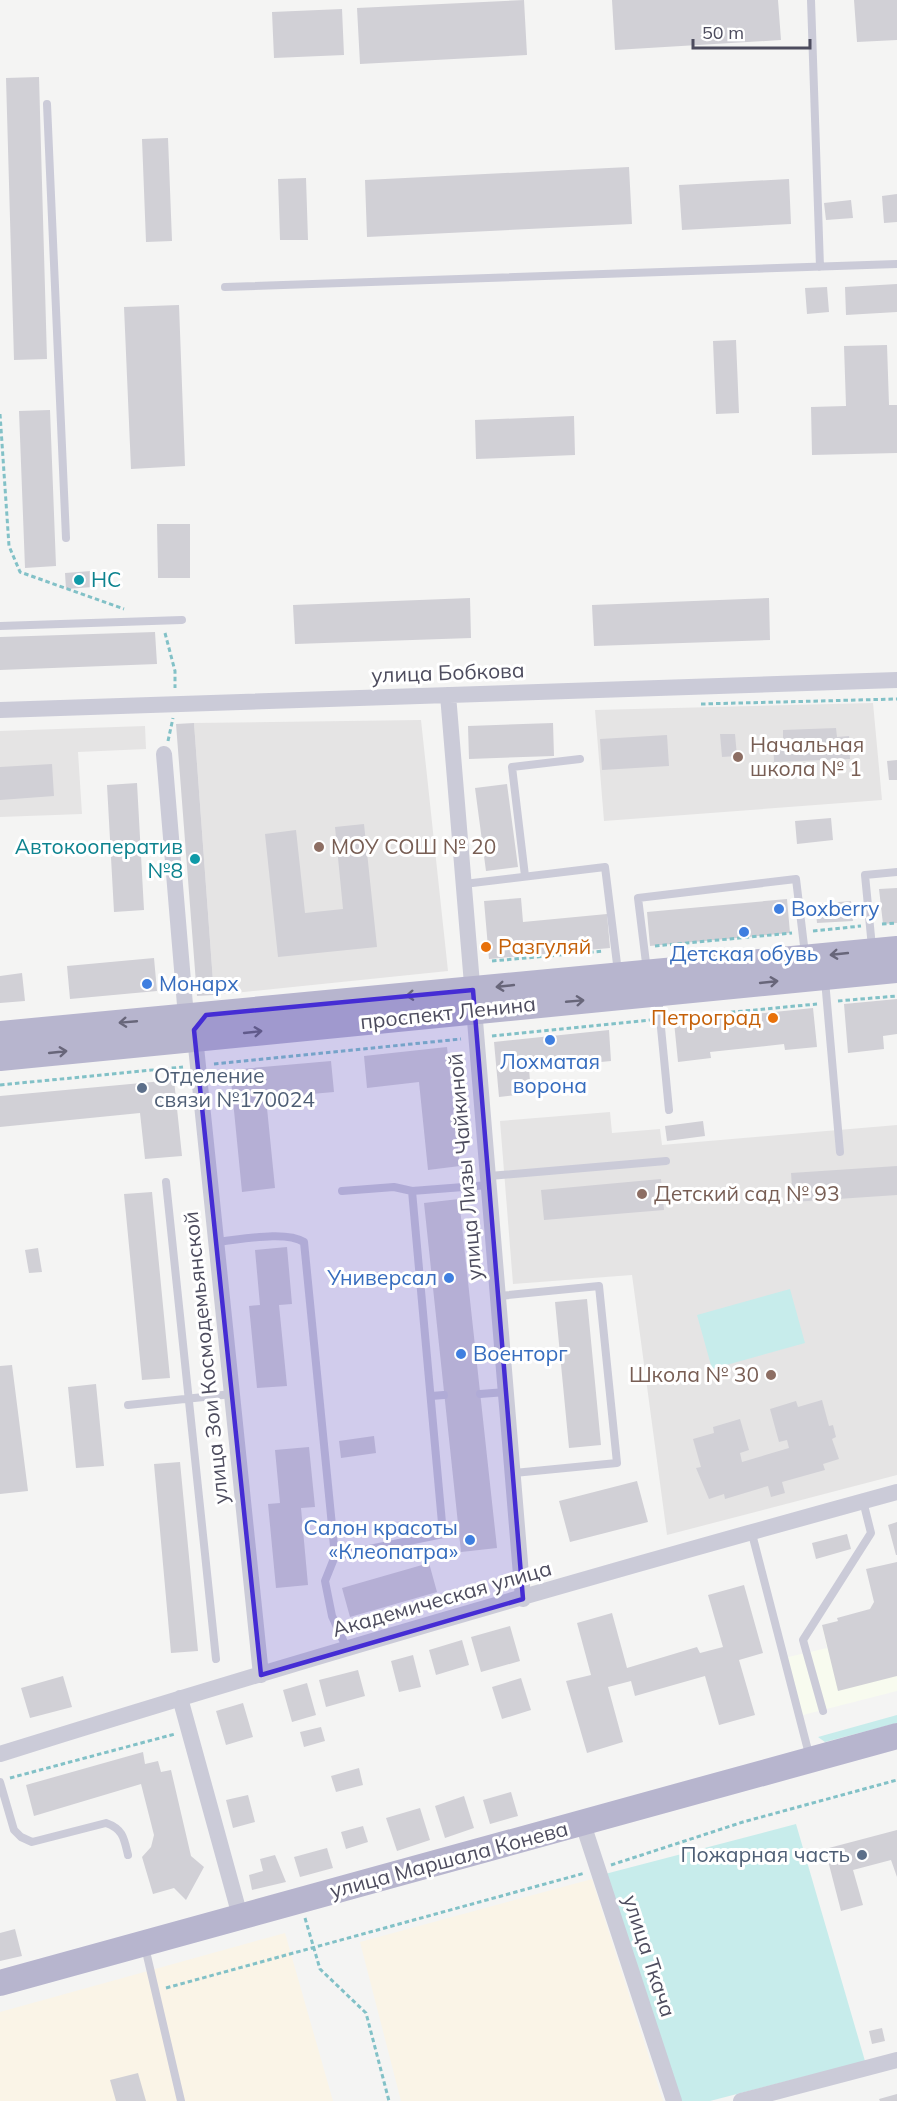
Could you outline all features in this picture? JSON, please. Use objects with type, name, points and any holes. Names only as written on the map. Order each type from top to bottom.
[{"type":"main road","name":"проспект Ленина","points":[[474,1000],[619,975],[652,983],[806,957],[885,950]]},
{"type":"main road","name":"проспект Ленина","points":[[0,1034],[196,1023],[652,983],[825,977],[897,970]]},
{"type":"main road","name":"проспект Ленина","points":[[0,1058],[196,1023]]},
{"type":"main road","name":"улица Маршала Конева","points":[[0,1983],[897,1736]]},
{"type":"street","name":"улица Бобкова","points":[[0,710],[897,680]]},
{"type":"street","name":"улица Лизы Чайкиной","points":[[448,695],[523,1599]]},
{"type":"street","name":"улица Зои Космодемьянской","points":[[164,754],[196,1023],[198,1065],[261,1675]]},
{"type":"street","name":"Академическая улица","points":[[0,1754],[180,1698],[523,1599],[751,1530],[897,1492]]},
{"type":"street","points":[[180,1698],[240,1916]]},
{"type":"street","name":"улица Ткача","points":[[583,1824],[596,1870],[674,2101]]},
{"type":"street","points":[[741,2101],[897,2061]]},
{"type":"lane","points":[[811,0],[820,267]]},
{"type":"lane","points":[[47,104],[66,538]]},
{"type":"lane","points":[[225,287],[897,264]]},
{"type":"lane","points":[[0,626],[182,620]]},
{"type":"lane","points":[[525,876],[512,766],[580,759]]},
{"type":"lane","points":[[464,884],[605,867],[619,975]]},
{"type":"lane","points":[[885,950],[870,925],[865,875],[897,872]]},
{"type":"lane","points":[[669,1110],[660,1019],[644,947],[638,898],[796,879],[806,957]]},
{"type":"lane","points":[[825,977],[840,1152]]},
{"type":"lane","points":[[342,1191],[394,1187],[412,1191],[489,1180],[666,1161]]},
{"type":"lane","points":[[166,1182],[216,1659]]},
{"type":"lane","points":[[335,1556],[443,1534],[412,1191]]},
{"type":"lane","points":[[216,1242],[281,1236],[297,1238],[304,1242],[335,1556],[325,1581],[332,1617],[348,1650]]},
{"type":"lane","points":[[499,1296],[599,1286],[617,1463],[514,1473]]},
{"type":"lane","points":[[480,1394],[507,1392]]},
{"type":"lane","points":[[128,1405],[232,1394]]},
{"type":"lane","points":[[431,1396],[444,1395]]},
{"type":"lane","points":[[823,1711],[803,1640],[871,1533],[863,1501]]},
{"type":"lane","points":[[751,1530],[810,1759]]},
{"type":"lane","points":[[0,1781],[14,1830],[21,1837],[32,1842],[106,1823],[123,1833],[128,1855]]},
{"type":"lane","points":[[144,1942],[181,2101]]},
{"type":"path","points":[[0,414],[9,546],[20,572],[115,605],[151,621]]},
{"type":"path","points":[[644,947],[897,923]]},
{"type":"path","points":[[492,961],[615,950]]},
{"type":"path","points":[[484,1037],[897,996]]},
{"type":"path","points":[[0,1085],[464,1039]]},
{"type":"path","points":[[0,1781],[189,1730]]},
{"type":"path","points":[[154,1991],[315,1949],[596,1870],[743,1822],[897,1780]]},
{"type":"path","points":[[299,1899],[320,1969],[366,2013],[389,2101]]},
{"type":"highlighted area","points":[[473,990],[523,1599],[261,1675],[194,1030],[206,1015]]},
{"type":"shaded area","name":"Начальная школа № 1","points":[[873,703],[882,800],[604,821],[595,710]]},
{"type":"shaded area","name":"МОУ СОШ № 20","points":[[421,720],[448,971],[214,995],[194,723]]},
{"type":"shaded area","points":[[145,726],[146,749],[78,752],[82,814],[0,817],[0,731]]},
{"type":"shaded area","points":[[610,1112],[612,1133],[660,1129],[662,1145],[897,1125],[897,1475],[667,1535],[632,1275],[513,1284],[500,1121]]},
{"type":"shaded area","points":[[790,1289],[805,1343],[712,1369],[697,1315]]},
{"type":"shaded area","points":[[822,1625],[897,1653],[897,1691],[799,1716],[784,1658],[827,1648]]},
{"type":"shaded area","points":[[897,1715],[897,1723],[825,1742],[818,1737]]},
{"type":"shaded area","points":[[796,1824],[865,2061],[710,2101],[680,2101],[605,1874]]},
{"type":"shaded area","points":[[592,1879],[663,2101],[401,2101],[360,1942]]},
{"type":"shaded area","points":[[285,1933],[333,2101],[0,2101],[0,2012]]},
{"type":"building","points":[[524,0],[527,55],[360,64],[357,8]]},
{"type":"building","points":[[612,0],[778,0],[781,40],[615,50]]},
{"type":"building","points":[[854,0],[897,0],[897,40],[857,42]]},
{"type":"building","points":[[342,9],[344,55],[274,58],[272,12]]},
{"type":"building","points":[[39,77],[47,359],[14,360],[6,78]]},
{"type":"building","points":[[168,138],[172,241],[146,242],[142,139]]},
{"type":"building","points":[[629,167],[632,224],[367,237],[365,180]]},
{"type":"building","points":[[306,178],[308,240],[280,240],[278,179]]},
{"type":"building","points":[[789,179],[791,224],[682,230],[679,185]]},
{"type":"building","points":[[897,194],[897,222],[884,223],[882,196]]},
{"type":"building","points":[[851,200],[853,218],[826,220],[824,203]]},
{"type":"building","points":[[897,284],[897,312],[846,315],[845,287]]},
{"type":"building","points":[[827,287],[829,312],[807,314],[805,288]]},
{"type":"building","points":[[179,305],[185,466],[131,469],[124,307]]},
{"type":"building","points":[[736,340],[739,413],[716,414],[713,341]]},
{"type":"building","points":[[887,345],[889,405],[897,405],[897,453],[812,455],[811,407],[846,406],[844,346]]},
{"type":"building","points":[[50,410],[56,566],[25,568],[19,411]]},
{"type":"building","points":[[574,416],[575,455],[476,459],[475,420]]},
{"type":"building","points":[[157,524],[190,524],[190,578],[158,578]]},
{"type":"building","name":"НС","points":[[91,571],[93,587],[66,589],[65,573]]},
{"type":"building","points":[[470,598],[471,638],[295,644],[293,605]]},
{"type":"building","points":[[769,598],[770,640],[594,646],[592,605]]},
{"type":"building","points":[[155,632],[157,664],[0,670],[0,637]]},
{"type":"building","name":"Автокооператив №8","points":[[194,723],[214,995],[197,996],[176,724]]},
{"type":"building","points":[[553,723],[554,756],[469,759],[468,726]]},
{"type":"building","points":[[836,728],[837,737],[849,736],[850,759],[774,762],[773,739],[783,739],[783,730]]},
{"type":"building","points":[[720,734],[735,734],[737,756],[722,757]]},
{"type":"building","points":[[667,735],[669,766],[602,770],[600,739]]},
{"type":"building","points":[[897,760],[897,780],[889,780],[887,761]]},
{"type":"building","points":[[52,764],[54,796],[0,800],[0,767]]},
{"type":"building","points":[[137,783],[144,910],[114,912],[107,785]]},
{"type":"building","points":[[507,784],[518,867],[486,871],[475,788]]},
{"type":"building","points":[[831,818],[833,840],[797,844],[795,821]]},
{"type":"building","points":[[364,824],[377,947],[278,957],[265,834],[296,830],[305,913],[343,909],[335,827]]},
{"type":"building","points":[[897,888],[897,923],[883,924],[879,889]]},
{"type":"building","points":[[521,898],[523,922],[607,914],[610,948],[489,959],[484,901]]},
{"type":"building","points":[[787,899],[790,933],[650,946],[647,912]]},
{"type":"building","points":[[851,901],[853,921],[817,923],[815,904]]},
{"type":"building","points":[[154,958],[157,991],[70,999],[67,966]]},
{"type":"building","points":[[22,973],[25,1001],[0,1003],[0,976]]},
{"type":"building","points":[[897,999],[897,1034],[883,1036],[884,1049],[848,1053],[844,1004]]},
{"type":"building","points":[[813,1008],[817,1047],[785,1050],[784,1044],[710,1052],[711,1058],[678,1062],[674,1022]]},
{"type":"building","points":[[609,1030],[611,1061],[529,1069],[531,1093],[499,1097],[494,1042]]},
{"type":"building","points":[[447,1047],[460,1166],[428,1170],[419,1082],[367,1088],[364,1056]]},
{"type":"building","points":[[331,1061],[334,1092],[266,1098],[275,1188],[242,1192],[230,1070]]},
{"type":"building","points":[[174,1080],[182,1156],[145,1159],[140,1113],[0,1127],[0,1096]]},
{"type":"building","points":[[703,1121],[705,1136],[667,1141],[665,1126]]},
{"type":"building","points":[[897,1166],[897,1195],[793,1202],[791,1173]]},
{"type":"building","points":[[661,1179],[664,1210],[544,1220],[541,1190]]},
{"type":"building","points":[[152,1192],[170,1378],[142,1380],[124,1194]]},
{"type":"building","points":[[459,1199],[497,1548],[461,1552],[424,1203]]},
{"type":"building","points":[[287,1247],[292,1304],[279,1305],[287,1386],[257,1388],[249,1306],[260,1305],[255,1250]]},
{"type":"building","points":[[38,1248],[42,1272],[29,1273],[25,1250]]},
{"type":"building","points":[[587,1299],[601,1445],[569,1448],[555,1302]]},
{"type":"building","points":[[12,1365],[28,1491],[0,1494],[0,1366]]},
{"type":"building","points":[[96,1384],[104,1466],[76,1468],[68,1387]]},
{"type":"building","points":[[822,1400],[829,1426],[833,1425],[836,1437],[832,1439],[839,1459],[823,1464],[825,1470],[782,1482],[785,1493],[771,1497],[768,1486],[725,1499],[724,1494],[709,1499],[696,1468],[701,1467],[693,1439],[714,1433],[713,1427],[740,1419],[749,1450],[740,1453],[742,1462],[789,1448],[787,1440],[779,1442],[770,1409],[796,1401],[798,1407]]},
{"type":"building","points":[[374,1436],[376,1453],[341,1458],[339,1441]]},
{"type":"building","points":[[309,1447],[315,1507],[301,1508],[308,1585],[276,1588],[268,1504],[280,1503],[275,1450]]},
{"type":"building","points":[[180,1462],[198,1651],[171,1653],[154,1464]]},
{"type":"building","points":[[637,1481],[648,1522],[570,1542],[559,1501]]},
{"type":"building","points":[[897,1522],[897,1555],[896,1555],[888,1525]]},
{"type":"building","points":[[847,1534],[851,1549],[816,1559],[812,1543]]},
{"type":"building","points":[[897,1562],[897,1676],[838,1691],[822,1625],[838,1621],[837,1618],[870,1609],[874,1602],[866,1569]]},
{"type":"building","points":[[429,1563],[437,1592],[350,1617],[342,1588]]},
{"type":"building","points":[[744,1585],[763,1653],[739,1660],[755,1715],[719,1725],[705,1676],[635,1696],[631,1681],[608,1687],[623,1742],[587,1753],[566,1681],[591,1675],[577,1623],[612,1613],[627,1668],[697,1647],[700,1653],[723,1647],[708,1595]]},
{"type":"building","points":[[510,1626],[520,1661],[481,1672],[471,1637]]},
{"type":"building","points":[[462,1640],[469,1665],[436,1675],[429,1650]]},
{"type":"building","points":[[413,1655],[421,1687],[399,1692],[391,1661]]},
{"type":"building","points":[[358,1670],[365,1696],[326,1707],[319,1680]]},
{"type":"building","points":[[63,1676],[72,1707],[30,1718],[21,1688]]},
{"type":"building","points":[[521,1678],[531,1710],[502,1719],[492,1687]]},
{"type":"building","points":[[307,1683],[316,1715],[292,1722],[283,1690]]},
{"type":"building","points":[[243,1703],[253,1737],[226,1745],[216,1711]]},
{"type":"building","points":[[321,1727],[325,1741],[304,1747],[300,1732]]},
{"type":"building","points":[[143,1752],[145,1764],[158,1761],[161,1772],[171,1770],[191,1856],[204,1867],[186,1900],[174,1888],[153,1894],[142,1857],[151,1847],[154,1835],[141,1784],[34,1816],[26,1785]]},
{"type":"building","points":[[359,1768],[363,1785],[336,1792],[331,1776]]},
{"type":"building","points":[[511,1792],[518,1816],[490,1824],[483,1800]]},
{"type":"building","points":[[248,1795],[255,1822],[233,1828],[226,1800]]},
{"type":"building","points":[[464,1796],[474,1828],[445,1838],[435,1806]]},
{"type":"building","points":[[420,1808],[430,1840],[397,1851],[386,1818]]},
{"type":"building","points":[[363,1826],[368,1842],[346,1849],[341,1832]]},
{"type":"building","name":"Пожарная часть","points":[[897,1830],[897,1877],[891,1860],[853,1870],[863,1905],[841,1911],[825,1849]]},
{"type":"building","points":[[327,1848],[333,1868],[300,1877],[294,1857]]},
{"type":"building","points":[[275,1855],[286,1882],[252,1890],[249,1875],[263,1871],[260,1859]]},
{"type":"building","points":[[15,1929],[22,1956],[0,1961],[0,1933]]},
{"type":"building","points":[[882,2028],[885,2041],[872,2044],[869,2031]]},
{"type":"building","points":[[138,2073],[146,2101],[116,2101],[110,2080]]},
{"type":"building","points":[[897,2094],[897,2101],[880,2101],[879,2099]]},
{"type":"place","name":"НС","points":[[79,580]]},
{"type":"place","name":"Начальная школа № 1","points":[[738,757]]},
{"type":"place","name":"МОУ СОШ № 20","points":[[319,847]]},
{"type":"place","name":"Автокооператив №8","points":[[195,859]]},
{"type":"place","name":"Boxberry","points":[[779,909]]},
{"type":"place","name":"Детская обувь","points":[[744,932]]},
{"type":"place","name":"Разгуляй","points":[[486,947]]},
{"type":"place","name":"Монарх","points":[[147,984]]},
{"type":"place","name":"Петроград","points":[[773,1018]]},
{"type":"place","name":"Лохматая ворона","points":[[550,1040]]},
{"type":"place","name":"Отделение связи №170024","points":[[142,1088]]},
{"type":"place","name":"Детский сад № 93","points":[[642,1194]]},
{"type":"place","name":"Универсал","points":[[449,1278]]},
{"type":"place","name":"Военторг","points":[[461,1354]]},
{"type":"place","name":"Школа № 30","points":[[771,1375]]},
{"type":"place","name":"Салон красоты «Клеопатра»","points":[[470,1540]]},
{"type":"place","name":"Пожарная часть","points":[[862,1855]]}]
